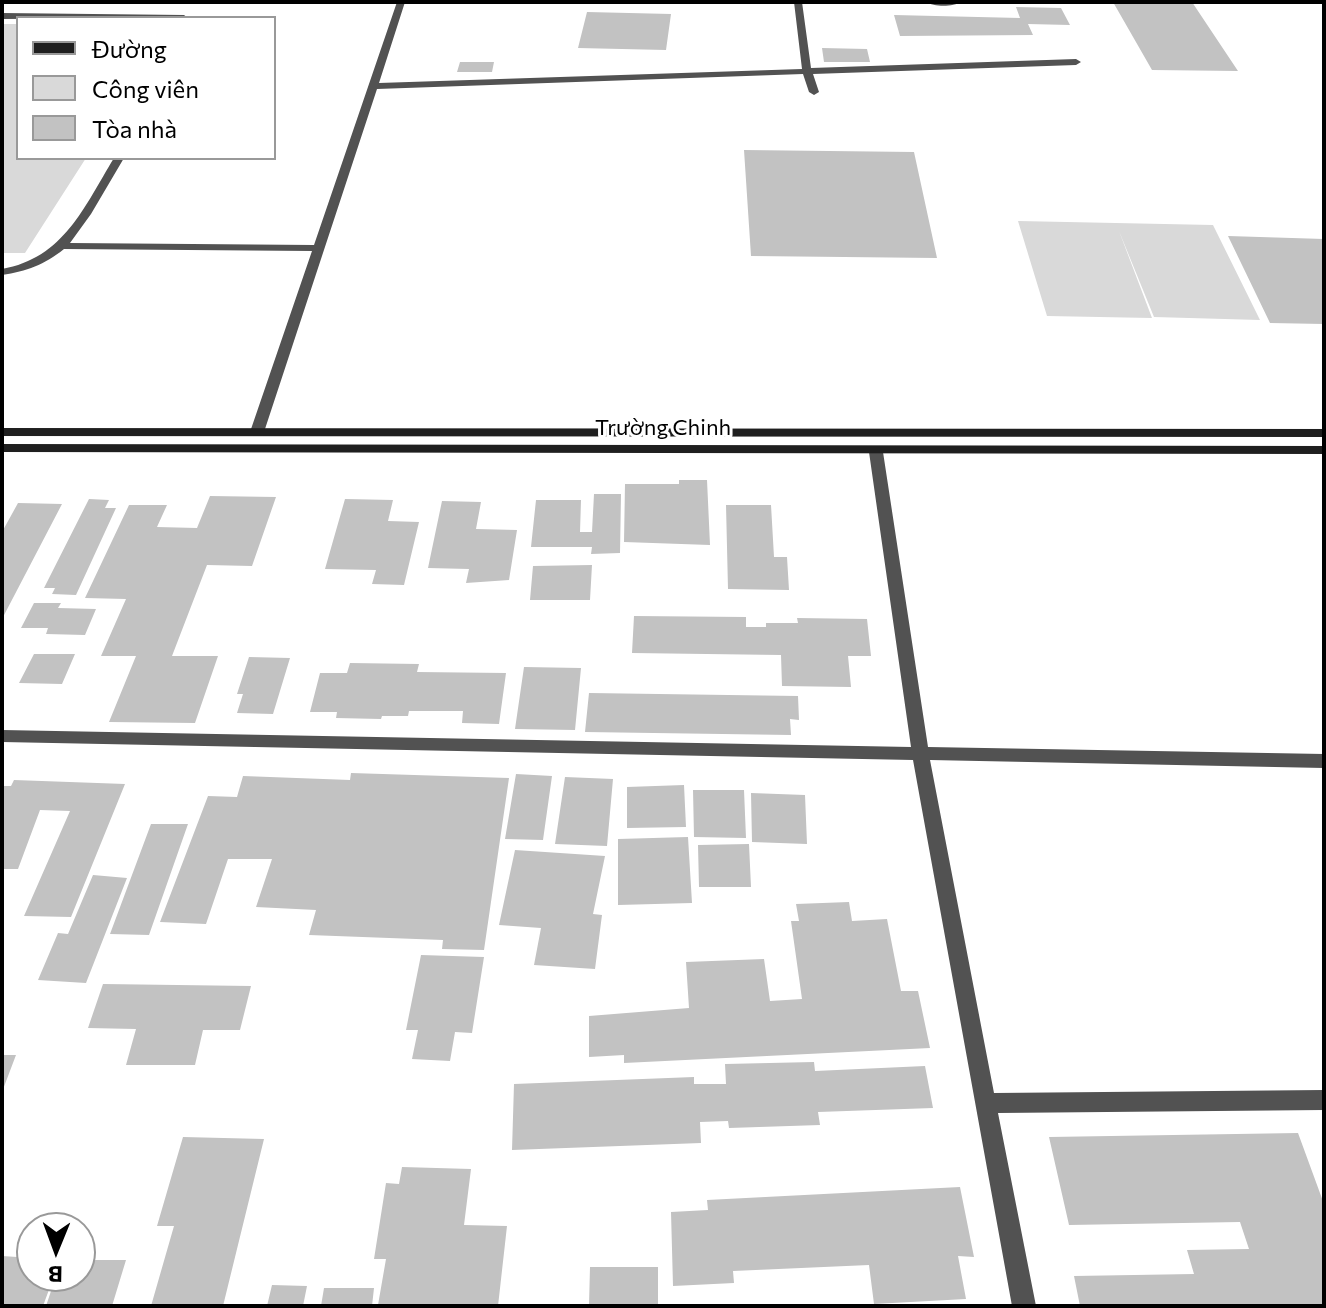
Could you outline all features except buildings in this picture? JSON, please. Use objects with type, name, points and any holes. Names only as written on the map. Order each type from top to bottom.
[{"type":"street","points":[[257,432],[401,2]]},
{"type":"street","points":[[798,2],[807,71],[814,92]]},
{"type":"street","points":[[930,2],[957,2]]},
{"type":"street","points":[[371,86],[1076,62]]},
{"type":"street","points":[[2,272],[36,267],[64,246],[118,160]]},
{"type":"street","points":[[64,246],[318,248]]},
{"type":"street","name":"Trường Chinh","points":[[2,432],[1324,433]]},
{"type":"street","name":"Trường Chinh","points":[[2,448],[876,452],[1324,450]]},
{"type":"street","points":[[876,452],[920,753],[1024,1306]]},
{"type":"street","points":[[2,736],[1324,761]]},
{"type":"street","points":[[985,1103],[1324,1100]]},
{"type":"green space","points":[[2,24],[16,24],[16,160],[85,160],[25,253],[2,253]]},
{"type":"green space","points":[[1018,221],[1213,225],[1260,320],[1154,317],[1119,231],[1152,318],[1047,316]]}]
